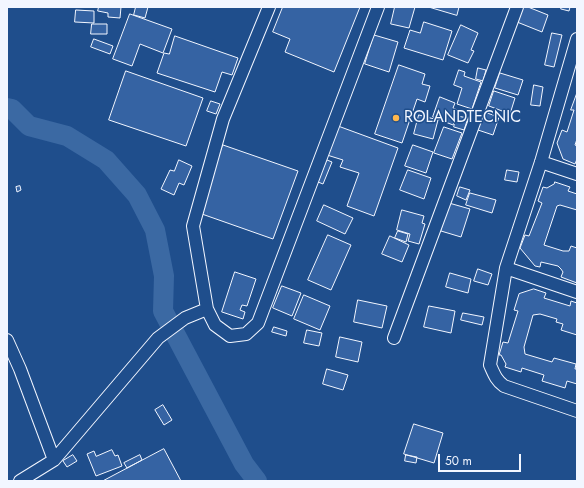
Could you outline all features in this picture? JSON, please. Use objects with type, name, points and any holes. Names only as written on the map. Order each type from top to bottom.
[{"type":"street","points":[[269,7],[223,119],[193,226],[207,309],[216,325],[230,336],[246,334],[258,323],[378,7]]},
{"type":"street","points":[[394,338],[517,7]]},
{"type":"street","points":[[577,39],[506,268],[490,365],[498,381],[504,386],[577,411]]},
{"type":"street","points":[[540,162],[577,174]]},
{"type":"street","points":[[506,268],[577,292]]},
{"type":"street","points":[[20,481],[54,460],[158,338],[186,318],[207,309]]},
{"type":"street","points":[[7,340],[54,460]]},
{"type":"building","points":[[99,7],[121,7],[120,18],[108,17],[108,13],[98,11]]},
{"type":"building","points":[[136,7],[148,7],[145,18],[134,15]]},
{"type":"building","points":[[283,7],[360,7],[334,72],[285,52],[290,39],[273,32]]},
{"type":"building","points":[[395,7],[415,7],[409,28],[391,24]]},
{"type":"building","points":[[429,7],[459,7],[457,15]]},
{"type":"building","points":[[522,7],[528,7],[548,15],[542,32],[517,22]]},
{"type":"building","points":[[562,7],[570,7],[569,11],[561,9]]},
{"type":"building","points":[[76,10],[94,11],[94,23],[75,22]]},
{"type":"building","points":[[130,14],[172,29],[163,53],[140,44],[132,66],[113,59]]},
{"type":"building","points":[[424,22],[452,31],[443,60],[404,48],[410,30],[420,33]]},
{"type":"building","points":[[92,24],[107,24],[107,34],[91,34]]},
{"type":"building","points":[[461,25],[478,33],[471,50],[474,51],[468,63],[448,55]]},
{"type":"building","points":[[552,33],[562,35],[554,67],[545,65]]},
{"type":"building","points":[[374,35],[398,42],[389,72],[365,64]]},
{"type":"building","points":[[175,36],[238,58],[232,75],[222,72],[215,92],[157,73],[164,53],[169,54]]},
{"type":"building","points":[[94,39],[113,46],[110,54],[91,47]]},
{"type":"building","name":"ROLANDTECNIC","points":[[399,65],[425,74],[422,84],[430,86],[425,102],[417,99],[402,143],[375,134]]},
{"type":"building","points":[[478,68],[486,70],[483,81],[476,79]]},
{"type":"building","points":[[459,70],[465,72],[464,76],[481,82],[472,109],[457,104],[462,88],[454,85]]},
{"type":"building","points":[[126,71],[203,98],[186,146],[109,120]]},
{"type":"building","points":[[500,73],[523,80],[518,95],[495,88]]},
{"type":"building","points":[[534,85],[543,87],[540,106],[531,105]]},
{"type":"building","points":[[494,91],[515,98],[510,114],[489,106]]},
{"type":"building","points":[[577,93],[577,139],[575,145],[577,146],[577,159],[575,164],[563,159],[557,143],[562,130],[567,132],[574,110],[571,110]]},
{"type":"building","points":[[440,97],[455,103],[453,108],[459,111],[453,125],[433,117]]},
{"type":"building","points":[[211,101],[220,104],[216,114],[207,111]]},
{"type":"building","points":[[481,111],[499,117],[493,135],[475,129]]},
{"type":"building","points":[[419,115],[438,120],[433,139],[414,134]]},
{"type":"building","points":[[457,116],[468,118],[464,130],[454,127]]},
{"type":"building","points":[[338,126],[398,148],[374,216],[347,206],[359,173],[340,167],[343,160],[327,155]]},
{"type":"building","points":[[444,127],[462,133],[452,159],[434,153]]},
{"type":"building","points":[[223,145],[298,171],[273,239],[199,213]]},
{"type":"building","points":[[413,145],[433,152],[426,173],[405,166]]},
{"type":"building","points":[[179,160],[192,166],[184,185],[179,183],[174,195],[161,189],[170,170],[174,171]]},
{"type":"building","points":[[327,160],[332,162],[323,184],[318,182]]},
{"type":"building","points":[[408,170],[431,178],[424,199],[400,190]]},
{"type":"building","points":[[507,170],[519,172],[517,182],[505,180]]},
{"type":"building","points":[[555,182],[570,187],[568,191],[577,194],[577,210],[560,205],[557,206],[544,245],[563,251],[569,251],[571,246],[577,248],[577,283],[561,277],[563,272],[558,266],[541,262],[540,267],[535,266],[520,248],[525,235],[529,236],[542,203],[538,201],[543,187],[547,188]]},
{"type":"building","points":[[20,186],[21,190],[17,192],[16,187]]},
{"type":"building","points":[[460,187],[470,190],[466,200],[457,196]]},
{"type":"building","points":[[470,193],[496,200],[492,213],[466,205]]},
{"type":"building","points":[[449,203],[470,209],[461,237],[441,231]]},
{"type":"building","points":[[324,205],[353,218],[345,234],[317,221]]},
{"type":"building","points":[[402,210],[424,216],[422,223],[425,224],[419,244],[408,241],[410,234],[397,230]]},
{"type":"building","points":[[398,231],[408,234],[406,242],[395,238]]},
{"type":"building","points":[[328,235],[351,245],[331,290],[308,280]]},
{"type":"building","points":[[390,236],[409,245],[402,262],[382,254]]},
{"type":"building","points":[[478,269],[492,274],[488,285],[474,281]]},
{"type":"building","points":[[235,272],[256,279],[247,306],[242,305],[240,310],[245,312],[243,319],[222,312]]},
{"type":"building","points":[[450,273],[471,279],[468,293],[446,287]]},
{"type":"building","points":[[282,286],[301,293],[292,316],[273,308]]},
{"type":"building","points":[[534,289],[546,293],[544,298],[570,306],[571,301],[577,303],[577,335],[561,330],[563,324],[556,322],[557,319],[540,314],[533,315],[524,347],[525,354],[552,362],[554,358],[576,364],[575,369],[577,369],[577,384],[567,381],[565,388],[542,381],[544,375],[522,368],[521,372],[505,367],[506,364],[501,355],[499,355],[503,342],[508,343],[518,311],[514,310],[519,294]]},
{"type":"building","points":[[304,295],[330,306],[320,330],[294,319]]},
{"type":"building","points":[[358,300],[387,306],[382,328],[354,322]]},
{"type":"building","points":[[429,306],[455,311],[451,333],[424,327]]},
{"type":"building","points":[[463,313],[484,317],[482,325],[461,320]]},
{"type":"building","points":[[274,327],[287,331],[286,336],[272,332]]},
{"type":"building","points":[[307,330],[322,333],[319,346],[304,343]]},
{"type":"building","points":[[340,337],[362,342],[358,362],[336,357]]},
{"type":"building","points":[[327,369],[348,375],[343,390],[323,384]]},
{"type":"building","points":[[163,405],[172,420],[164,425],[155,410]]},
{"type":"building","points":[[414,424],[443,433],[434,463],[404,454]]},
{"type":"building","points":[[164,449],[181,481],[103,481]]},
{"type":"building","points":[[112,450],[115,456],[118,455],[122,466],[96,476],[87,454],[94,451],[96,456]]},
{"type":"building","points":[[73,455],[77,461],[67,467],[63,461]]},
{"type":"building","points":[[140,455],[142,460],[127,468],[124,463]]},
{"type":"building","points":[[406,455],[417,457],[416,463],[405,461]]},
{"type":"waterway","points":[[7,108],[12,109],[29,126],[67,136],[106,160],[137,195],[155,230],[164,276],[163,311],[244,464],[257,481]]},
{"type":"place","name":"ROLANDTECNIC","points":[[396,118]]}]
